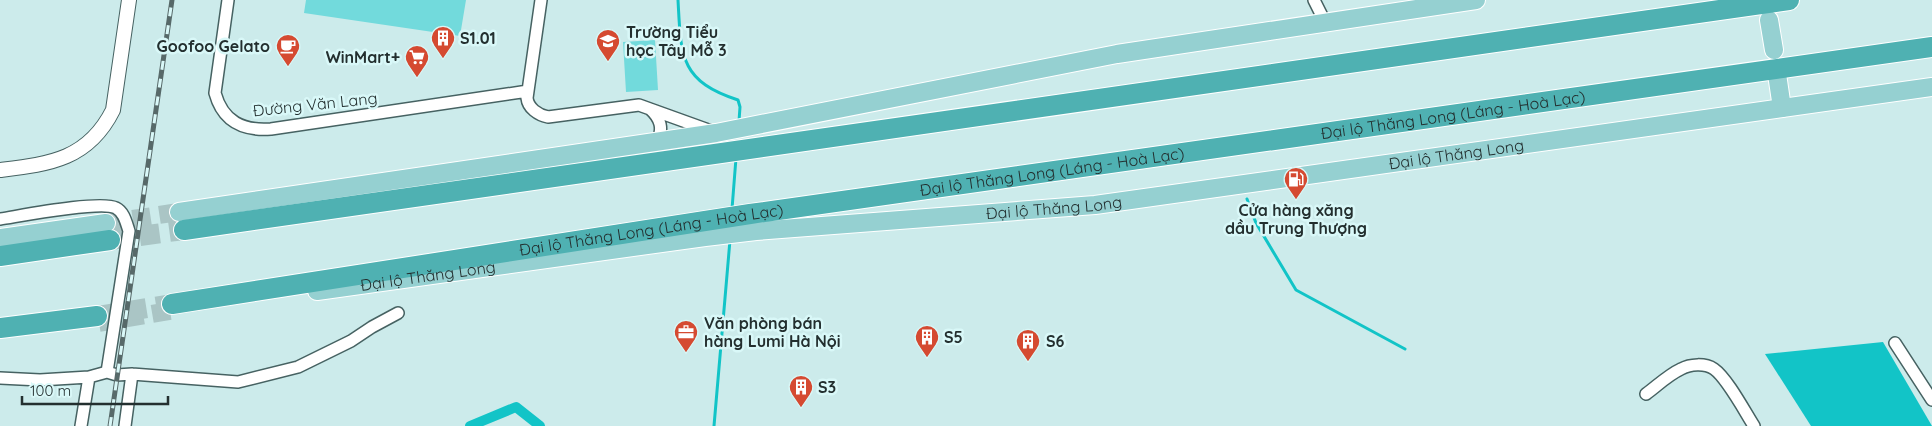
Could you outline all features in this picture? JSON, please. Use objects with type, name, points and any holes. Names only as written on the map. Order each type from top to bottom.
[{"type":"highway","points":[[181,221],[730,152],[1788,0]]},
{"type":"highway","name":"Đại lộ Thăng Long (Láng - Hoà Lạc)","points":[[174,307],[723,218],[753,222],[1932,47]]},
{"type":"highway","points":[[0,256],[108,231]]},
{"type":"highway","points":[[0,328],[98,319]]},
{"type":"main road","points":[[181,221],[760,125],[1117,54],[1476,0]]},
{"type":"main road","points":[[1770,20],[1774,50]]},
{"type":"main road","points":[[1777,74],[1782,108]]},
{"type":"main road","name":"Đại lộ Thăng Long","points":[[174,307],[705,237],[753,222],[1102,204],[1932,87]]},
{"type":"main road","points":[[0,238],[108,231]]},
{"type":"main road","points":[[0,337],[98,319]]},
{"type":"street","points":[[0,170],[63,159],[88,143],[107,122],[113,110],[129,0]]},
{"type":"street","name":"Đường Văn Lang","points":[[228,0],[215,93],[220,106],[230,118],[247,128],[271,129],[528,91]]},
{"type":"street","points":[[542,0],[527,102],[542,116],[548,117],[638,105],[718,132]]},
{"type":"street","points":[[1314,0],[1325,22]]},
{"type":"street","points":[[649,108],[659,119],[661,125],[658,142]]},
{"type":"street","points":[[0,219],[97,205],[116,208],[123,214],[129,231],[107,372]]},
{"type":"street","points":[[0,378],[40,380],[89,377],[107,372],[117,375],[132,374],[238,382],[298,367],[351,341],[398,313]]},
{"type":"street","points":[[1895,344],[1928,386],[1932,400]]},
{"type":"street","points":[[1646,394],[1681,369],[1695,365],[1708,366],[1715,369],[1723,378],[1754,426]]},
{"type":"street","points":[[125,426],[132,374]]},
{"type":"street","points":[[81,426],[89,377]]},
{"type":"shaded area","points":[[306,0],[466,0],[460,36],[304,13]]},
{"type":"shaded area","points":[[655,40],[658,90],[626,92],[623,42]]},
{"type":"shaded area","points":[[1883,342],[1932,426],[1811,426],[1765,354]]},
{"type":"waterway","points":[[678,0],[680,36],[687,64],[694,75],[704,84],[719,93],[738,100],[740,107],[739,121]]},
{"type":"waterway","points":[[732,209],[736,158]]},
{"type":"waterway","points":[[1247,199],[1256,223],[1296,290],[1405,349]]},
{"type":"waterway","points":[[714,426],[730,240]]},
{"type":"waterway","points":[[470,426],[516,407],[540,426]]},
{"type":"tunnel","points":[[106,223],[179,212]]},
{"type":"tunnel","points":[[110,240],[184,230]]},
{"type":"tunnel","points":[[97,316],[172,304]]},
{"type":"tunnel","points":[[99,323],[175,310]]},
{"type":"railway","points":[[110,426],[172,0]]},
{"type":"place","name":"S1.01","points":[[443,59]]},
{"type":"place","name":"Trường Tiểu học Tây Mỗ 3","points":[[608,62]]},
{"type":"place","name":"Goofoo Gelato","points":[[288,67]]},
{"type":"place","name":"WinMart+","points":[[417,78]]},
{"type":"place","name":"Cửa hàng xăng dầu Trung Thượng","points":[[1296,200]]},
{"type":"place","name":"Văn phòng bán hàng Lumi Hà Nội","points":[[686,353]]},
{"type":"place","name":"S5","points":[[927,358]]},
{"type":"place","name":"S6","points":[[1028,362]]},
{"type":"place","name":"S3","points":[[801,408]]}]
